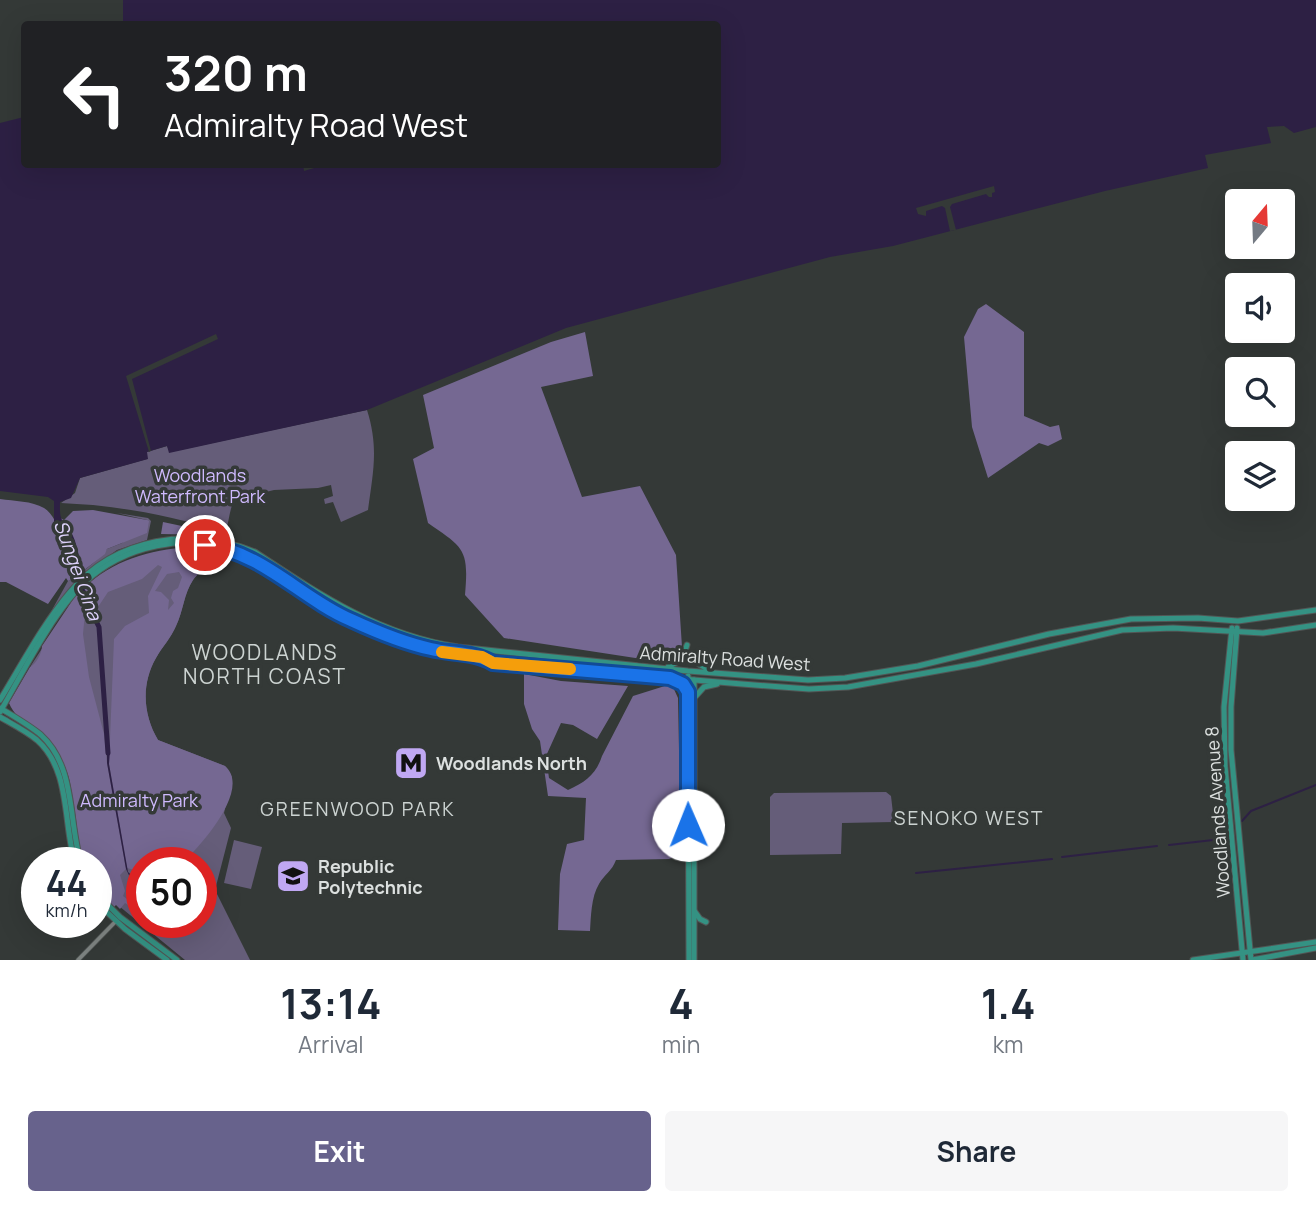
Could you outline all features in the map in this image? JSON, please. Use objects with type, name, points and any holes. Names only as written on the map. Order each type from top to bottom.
[{"type":"main road","points":[[158,534],[165,539]]},
{"type":"main road","name":"Admiralty Road West","points":[[152,544],[165,539],[193,537],[227,541],[255,552],[277,570]]},
{"type":"main road","name":"Admiralty Road West","points":[[152,544],[182,543],[220,547],[288,573],[358,617],[395,632],[445,645],[691,672],[808,680],[845,678],[919,666],[1049,634],[1131,619],[1235,621],[1316,610]]},
{"type":"main road","points":[[0,700],[53,615],[80,584],[113,557],[152,544]]},
{"type":"main road","points":[[277,570],[279,578],[288,573]]},
{"type":"main road","name":"Admiralty Road West","points":[[279,578],[335,612],[408,643],[482,657],[493,663],[809,689],[848,687],[923,674],[1122,630],[1174,628],[1254,633],[1286,631],[1316,625]]},
{"type":"main road","points":[[0,711],[80,584]]},
{"type":"main road","name":"Woodlands Avenue 8","points":[[1235,621],[1228,808],[1242,957]]},
{"type":"main road","points":[[1213,630],[1224,636],[1233,647],[1254,633]]},
{"type":"main road","points":[[665,668],[682,659],[687,645]]},
{"type":"main road","name":"Woodlands Avenue 8","points":[[1233,647],[1224,707],[1226,781],[1230,794],[1251,958]]},
{"type":"main road","points":[[540,654],[553,659],[554,665],[549,667]]},
{"type":"main road","points":[[692,654],[699,664],[714,673]]},
{"type":"main road","points":[[565,657],[560,658],[558,664],[566,669]]},
{"type":"main road","points":[[940,661],[939,666],[943,669]]},
{"type":"main road","points":[[919,666],[925,669],[923,674]]},
{"type":"main road","points":[[691,672],[695,756],[694,935],[691,960]]},
{"type":"main road","points":[[670,678],[683,684],[688,692]]},
{"type":"main road","points":[[691,680],[688,692],[691,960]]},
{"type":"main road","points":[[694,698],[704,687],[724,683]]},
{"type":"main road","points":[[0,711],[36,739],[55,766],[62,784],[71,847]]},
{"type":"main road","points":[[0,711],[41,736],[52,748],[62,766],[67,783],[76,847]]},
{"type":"main road","points":[[1226,781],[1217,795],[1228,808]]},
{"type":"main road","points":[[693,910],[697,917],[706,923],[694,935]]},
{"type":"main road","points":[[112,912],[118,919],[177,960]]},
{"type":"main road","points":[[112,914],[167,960]]},
{"type":"main road","points":[[1227,956],[1237,947],[1241,937]]},
{"type":"main road","points":[[1248,938],[1256,947],[1269,950]]},
{"type":"main road","points":[[1251,958],[1269,950],[1316,942]]},
{"type":"main road","points":[[1194,960],[1227,956],[1263,959],[1316,948]]},
{"type":"street","points":[[78,960],[118,919]]},
{"type":"green space","points":[[986,304],[1024,332],[1024,416],[1050,427],[1059,425],[1062,439],[1048,446],[1039,443],[988,478],[972,427],[964,337],[978,309]]},
{"type":"green space","points":[[585,332],[593,376],[541,387],[582,497],[640,486],[676,555],[682,647],[676,659],[668,663],[504,638],[465,595],[466,568],[462,551],[450,538],[428,523],[413,459],[434,448],[423,395],[551,342]]},
{"type":"green space","name":"Woodlands Waterfront Park","points":[[367,410],[374,448],[368,510],[341,522],[333,502],[325,504],[324,499],[333,496],[331,485],[274,490],[234,500],[225,534],[193,523],[143,512],[61,503],[75,493],[80,478],[147,459],[147,452],[167,446],[170,452]]},
{"type":"green space","points":[[0,499],[44,508],[55,521],[75,578],[68,581],[66,578],[48,604],[6,582],[0,582]]},
{"type":"green space","points":[[93,510],[147,520],[147,533],[107,549],[105,554],[79,574],[77,550],[60,518],[64,520],[73,511]]},
{"type":"green space","points":[[117,513],[148,518],[151,521],[147,540],[117,550],[93,567],[52,610],[68,581],[107,549],[122,543],[147,520]]},
{"type":"green space","points":[[163,522],[196,529],[209,535],[161,534]]},
{"type":"green space","points":[[189,547],[216,552],[212,563],[196,576],[190,585],[172,635],[151,668],[146,699],[149,720],[158,740],[225,766],[232,776],[232,789],[220,817],[197,847],[126,847],[126,862],[109,764],[114,639],[125,626],[149,613],[148,596],[162,567],[158,565],[142,579],[108,592],[98,607],[98,599],[92,599],[84,588],[107,570],[146,554]],"holes":[[[179,572],[182,577],[178,588],[173,591],[171,598],[174,603],[168,610],[169,600],[161,592],[155,591],[167,574]]]},
{"type":"green space","name":"Admiralty Park","points":[[192,548],[216,552],[212,563],[196,576],[190,585],[172,635],[151,668],[146,699],[149,720],[158,740],[225,766],[232,777],[224,813],[231,828],[217,882],[217,847],[126,847],[126,912],[112,900],[112,847],[87,847],[78,830],[67,764],[30,667],[69,607],[87,586]]},
{"type":"green space","points":[[78,592],[85,613],[83,634],[89,677],[104,734],[126,869],[120,875],[126,904],[120,909],[112,905],[112,847],[80,847],[73,795],[66,769],[54,749],[13,711],[9,703],[38,658],[42,646]]},
{"type":"green space","points":[[524,674],[561,681],[628,686],[597,739],[573,725],[561,723],[546,756],[549,778],[568,790],[585,780],[597,768],[633,696],[668,685],[673,687],[678,698],[681,854],[669,859],[616,860],[596,889],[590,931],[558,930],[560,874],[567,844],[584,840],[586,798],[548,796],[540,741],[532,729],[524,704]]},
{"type":"green space","points":[[886,792],[891,796],[894,822],[842,823],[841,854],[770,855],[770,797],[774,793]]},
{"type":"green space","points":[[234,840],[262,847],[251,889],[224,883]]},
{"type":"green space","name":"Admiralty Park","points":[[217,894],[250,960],[185,960],[158,938],[217,938]]},
{"type":"water","points":[[123,0],[1316,0],[1316,127],[1294,133],[1284,126],[1267,127],[1271,143],[1205,155],[1208,168],[1105,191],[893,246],[830,257],[566,328],[367,410],[169,453],[167,446],[147,452],[148,459],[80,478],[71,498],[60,502],[60,509],[61,518],[76,546],[81,583],[97,607],[85,613],[63,536],[54,523],[54,501],[48,497],[0,491],[0,123],[21,118],[21,168],[304,168],[304,171],[314,168],[721,168],[721,21],[123,21]]},
{"type":"water","points":[[107,749],[110,749],[109,764],[126,869],[107,763]]},
{"type":"pier","points":[[994,186],[992,197],[986,194],[952,204],[950,207],[956,230],[950,231],[945,208],[942,206],[926,211],[926,216],[918,214],[916,208]]},
{"type":"pier","points":[[216,334],[218,339],[132,379],[151,451],[149,452],[126,376]]},
{"type":"waterway","name":"Sungei Cina","points":[[88,605],[99,627],[108,753]]},
{"type":"waterway","points":[[1242,821],[1251,811],[1316,785]]},
{"type":"waterway","points":[[1169,845],[1222,839]]},
{"type":"waterway","points":[[1062,857],[1157,846]]},
{"type":"waterway","points":[[916,873],[1052,859]]},
{"type":"slow traffic","points":[[442,652],[482,657],[493,663],[570,669]]},
{"type":"place","name":"Woodlands North","points":[[411,763]]},
{"type":"place","name":"Republic Polytechnic","points":[[293,876]]},
{"type":"district","name":"WOODLANDS NORTH COAST","points":[[265,664]]},
{"type":"district","name":"GREENWOOD PARK","points":[[358,809]]},
{"type":"district","name":"SENOKO WEST","points":[[969,818]]},
{"type":"route","points":[[205,545],[220,547],[250,558],[348,619],[408,643],[482,657],[493,663],[670,678],[683,684],[688,692],[688,825]]}]
